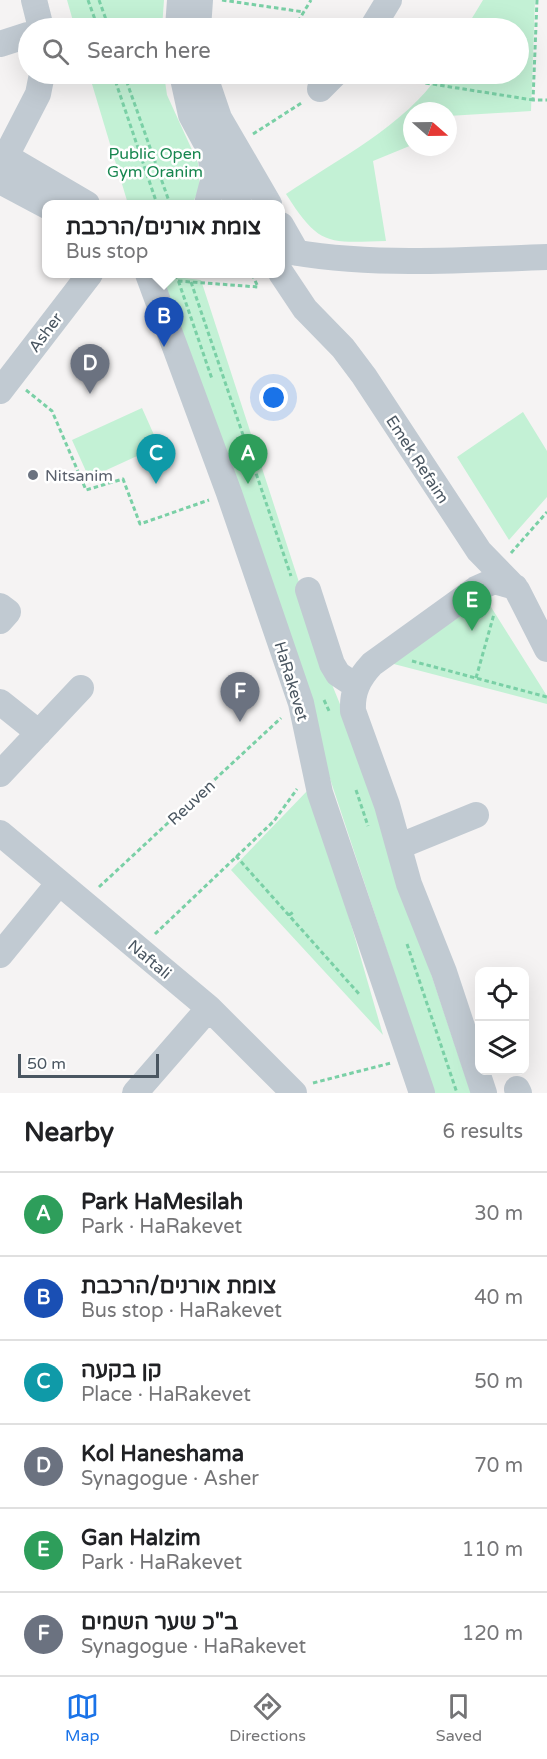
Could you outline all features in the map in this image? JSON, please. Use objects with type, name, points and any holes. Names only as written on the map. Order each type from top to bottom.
[{"type":"street","points":[[34,0],[38,18]]},
{"type":"street","points":[[179,18],[180,0]]},
{"type":"street","points":[[199,18],[200,0]]},
{"type":"street","points":[[378,18],[389,0]]},
{"type":"street","points":[[0,44],[18,38]]},
{"type":"street","points":[[2,163],[38,94],[40,84]]},
{"type":"street","points":[[184,84],[191,115],[266,200]]},
{"type":"street","points":[[207,84],[219,118],[221,148],[238,200]]},
{"type":"street","points":[[208,200],[221,148]]},
{"type":"street","points":[[2,163],[79,200]]},
{"type":"street","points":[[2,163],[42,201]]},
{"type":"street","points":[[285,263],[369,269],[421,261],[547,257]]},
{"type":"street","name":"Emek Refaim","points":[[285,266],[300,303],[343,348],[475,545],[496,570],[515,587],[547,649]]},
{"type":"street","name":"Asher","points":[[6,384],[86,278]]},
{"type":"street","name":"HaRakevet","points":[[150,278],[229,493],[301,703],[320,793],[422,1093]]},
{"type":"street","points":[[484,1093],[444,972],[409,884],[400,846],[353,711],[356,686],[362,674],[385,654],[484,584],[498,582],[515,587]]},
{"type":"street","points":[[308,590],[332,664],[338,674],[356,686]]},
{"type":"street","points":[[0,606],[8,612],[0,621]]},
{"type":"street","points":[[0,774],[81,688]]},
{"type":"street","points":[[0,702],[39,733]]},
{"type":"street","points":[[400,846],[476,815]]},
{"type":"street","name":"Naftali","points":[[0,833],[303,1088]]},
{"type":"street","points":[[0,956],[58,884]]},
{"type":"street","points":[[135,1093],[209,1008]]},
{"type":"path","points":[[88,0],[94,18]]},
{"type":"path","points":[[99,0],[105,18]]},
{"type":"path","points":[[221,0],[304,12]]},
{"type":"path","points":[[300,18],[310,0]]},
{"type":"path","points":[[533,100],[537,0]]},
{"type":"path","points":[[116,84],[157,200]]},
{"type":"path","points":[[128,84],[169,200]]},
{"type":"path","points":[[221,148],[262,130],[294,109],[324,84]]},
{"type":"path","points":[[433,84],[533,100],[547,100]]},
{"type":"path","points":[[177,278],[178,281],[258,287],[254,278]]},
{"type":"path","points":[[6,384],[52,411],[86,490],[123,479],[141,524],[229,493]]},
{"type":"path","points":[[496,570],[547,512]]},
{"type":"path","points":[[476,678],[494,614]]},
{"type":"path","points":[[385,654],[547,697]]},
{"type":"path","name":"Reuven","points":[[83,903],[288,711],[301,703]]},
{"type":"path","points":[[156,933],[274,820],[301,783]]},
{"type":"path","points":[[236,856],[360,995]]},
{"type":"path","points":[[289,915],[295,911]]},
{"type":"path","points":[[303,1088],[398,1061]]},
{"type":"green space","points":[[67,0],[164,0],[163,18],[72,18]]},
{"type":"green space","points":[[483,0],[535,0],[531,111],[457,115],[457,102],[415,102],[431,84],[529,84],[529,18],[472,18]]},
{"type":"green space","name":"Public Open Gym Oranim","points":[[92,84],[165,84],[167,95],[198,163],[200,188],[194,200],[127,200]]},
{"type":"green space","points":[[403,113],[403,149],[373,161],[386,241],[350,242],[326,238],[307,224],[286,194],[348,155]]},
{"type":"green space","points":[[160,278],[201,280],[333,687],[471,1093],[434,1093],[302,694]]},
{"type":"green space","points":[[142,408],[159,446],[89,478],[72,440]]},
{"type":"green space","points":[[523,412],[547,451],[547,497],[509,540],[457,457]]},
{"type":"green space","points":[[486,599],[547,696],[547,704],[390,663]]},
{"type":"green space","points":[[308,790],[338,879],[383,1035],[231,870]]},
{"type":"place","name":"צומת אורנים/הרכבת","points":[[164,347]]},
{"type":"place","name":"Kol Haneshama","points":[[90,394]]},
{"type":"place","name":"Nitsanim","points":[[33,475]]},
{"type":"place","name":"קן בקעה","points":[[156,484]]},
{"type":"place","name":"Park HaMesilah","points":[[248,484]]},
{"type":"place","name":"Gan HaIzim","points":[[472,631]]},
{"type":"place","name":"ב\"כ שער השמים","points":[[240,722]]}]
